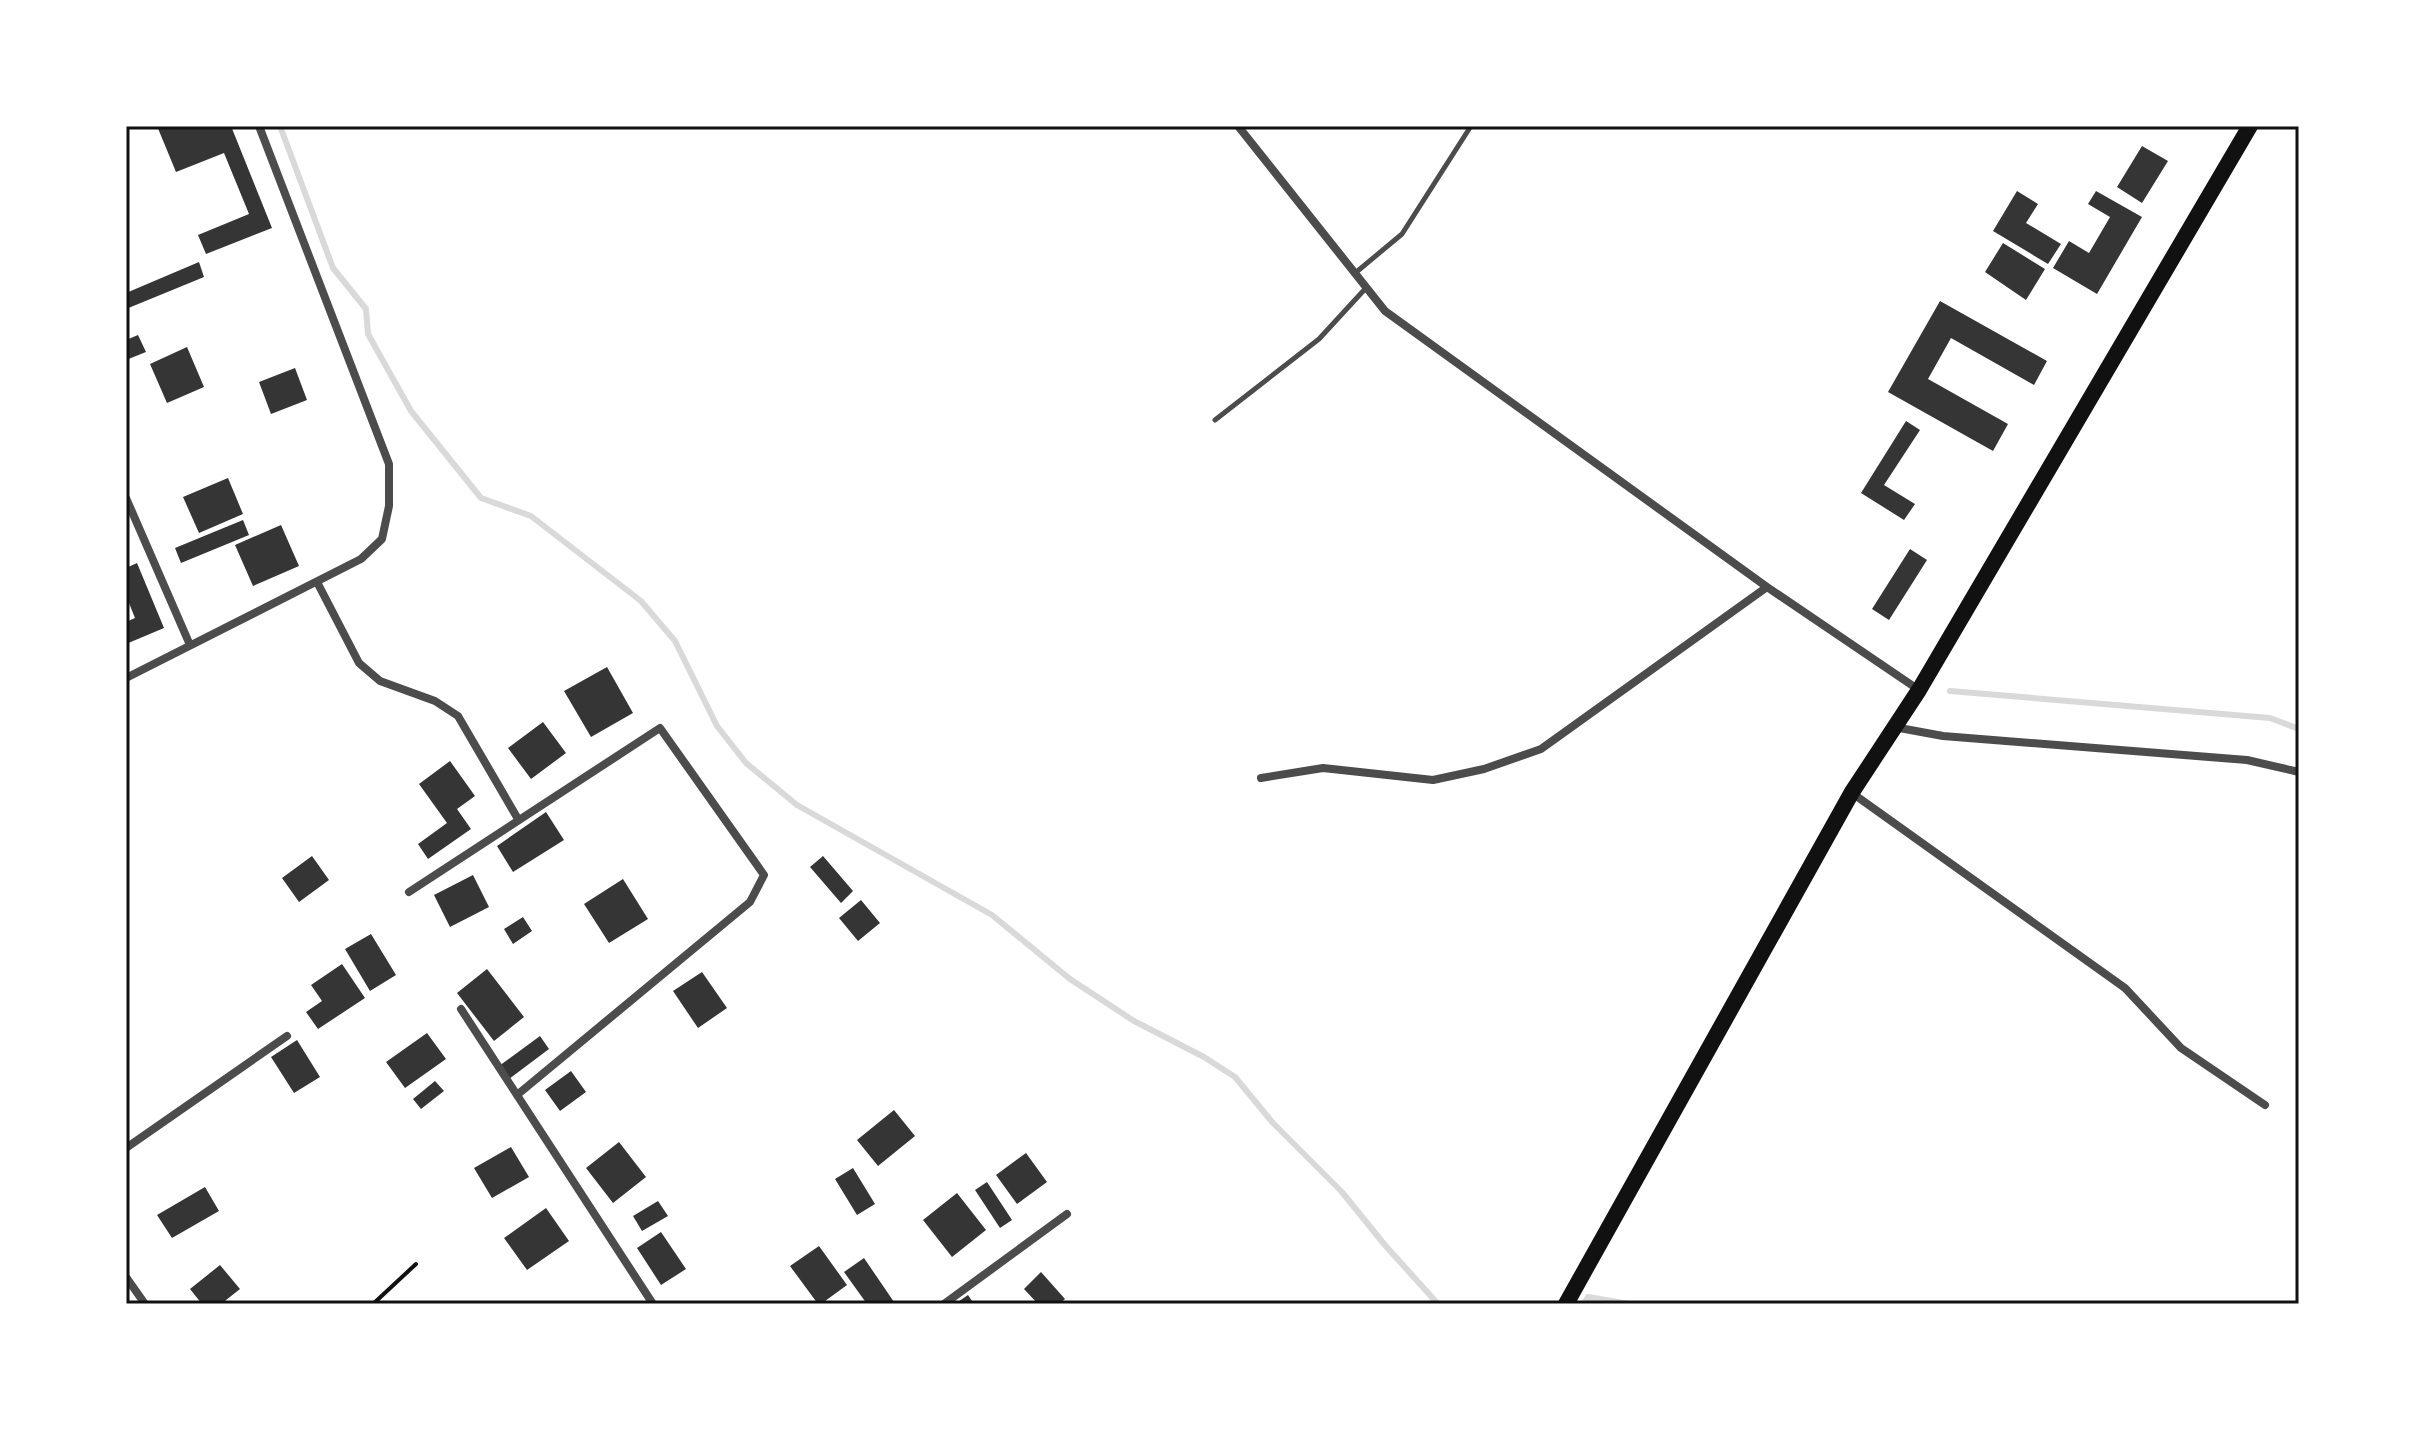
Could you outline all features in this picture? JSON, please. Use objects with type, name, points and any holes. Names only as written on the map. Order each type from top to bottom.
[{"type":"main road","points":[[1566,1304],[1852,792],[1919,690],[2250,126]]},
{"type":"street","points":[[126,678],[361,559],[382,539],[389,506],[389,464],[259,126]]},
{"type":"street","points":[[1238,126],[1385,311],[1767,587],[1919,690]]},
{"type":"street","points":[[126,498],[190,645]]},
{"type":"street","points":[[317,582],[359,663],[380,681],[435,701],[458,716],[518,819]]},
{"type":"street","points":[[1261,778],[1323,768],[1433,780],[1484,769],[1541,749],[1767,587]]},
{"type":"street","points":[[1894,727],[1943,736],[2247,760],[2299,772]]},
{"type":"street","points":[[409,892],[660,728],[764,875],[750,902],[517,1095]]},
{"type":"street","points":[[1852,792],[2125,988],[2181,1048],[2265,1105]]},
{"type":"street","points":[[461,1009],[653,1304]]},
{"type":"street","points":[[126,1148],[287,1036]]},
{"type":"street","points":[[944,1304],[1067,1214]]},
{"type":"street","points":[[126,1277],[145,1304]]},
{"type":"lane","points":[[1354,275],[1402,234],[1471,126]]},
{"type":"lane","points":[[1215,420],[1319,339],[1365,289]]},
{"type":"path","points":[[373,1304],[416,1264]]},
{"type":"building","points":[[157,126],[231,126],[272,228],[206,254],[198,235],[249,214],[224,153],[176,172]]},
{"type":"building","points":[[2142,146],[2168,161],[2142,203],[2117,187]]},
{"type":"building","points":[[2017,191],[2038,204],[2026,223],[2061,244],[2048,264],[1993,231]]},
{"type":"building","points":[[2096,191],[2142,217],[2097,294],[2053,268],[2069,241],[2089,253],[2110,217],[2088,204]]},
{"type":"building","points":[[2003,243],[2045,269],[2026,300],[1985,272]]},
{"type":"building","points":[[199,262],[204,277],[126,309],[126,293]]},
{"type":"building","points":[[1940,301],[2047,361],[2034,385],[1951,338],[1928,379],[2008,424],[1993,451],[1888,392]]},
{"type":"building","points":[[138,335],[146,352],[126,360],[126,340]]},
{"type":"building","points":[[187,347],[204,387],[167,403],[150,364]]},
{"type":"building","points":[[295,368],[307,400],[271,414],[259,382]]},
{"type":"building","points":[[1906,421],[1920,430],[1884,485],[1915,504],[1904,520],[1861,493]]},
{"type":"building","points":[[228,478],[243,514],[199,533],[183,497]]},
{"type":"building","points":[[243,520],[249,535],[181,563],[175,548]]},
{"type":"building","points":[[281,525],[299,566],[253,586],[235,545]]},
{"type":"building","points":[[1910,549],[1927,560],[1889,620],[1872,609]]},
{"type":"building","points":[[137,563],[164,628],[126,644],[126,622],[135,618],[129,603],[126,604],[126,568]]},
{"type":"building","points":[[607,667],[633,713],[591,737],[564,691]]},
{"type":"building","points":[[543,722],[566,753],[531,779],[508,748]]},
{"type":"building","points":[[450,761],[475,796],[457,809],[471,829],[428,859],[418,844],[447,823],[419,784]]},
{"type":"building","points":[[546,812],[564,840],[513,872],[497,846]]},
{"type":"building","points":[[312,856],[329,880],[299,902],[282,878]]},
{"type":"building","points":[[823,856],[853,891],[841,903],[810,867]]},
{"type":"building","points":[[473,875],[489,907],[450,927],[434,895]]},
{"type":"building","points":[[623,879],[648,919],[609,943],[584,904]]},
{"type":"building","points":[[861,900],[880,923],[858,941],[839,918]]},
{"type":"building","points":[[523,917],[532,931],[513,944],[504,929]]},
{"type":"building","points":[[371,934],[396,975],[370,991],[345,949]]},
{"type":"building","points":[[342,964],[365,998],[318,1029],[306,1012],[322,1001],[311,985]]},
{"type":"building","points":[[487,969],[524,1017],[494,1041],[457,993]]},
{"type":"building","points":[[702,972],[727,1008],[698,1028],[673,991]]},
{"type":"building","points":[[427,1033],[446,1059],[405,1088],[386,1062]]},
{"type":"building","points":[[540,1036],[549,1049],[509,1079],[499,1066]]},
{"type":"building","points":[[297,1040],[320,1077],[294,1093],[271,1057]]},
{"type":"building","points":[[571,1071],[586,1092],[560,1111],[545,1090]]},
{"type":"building","points":[[435,1081],[444,1091],[421,1109],[413,1099]]},
{"type":"building","points":[[894,1110],[915,1136],[878,1166],[857,1140]]},
{"type":"building","points":[[619,1142],[646,1177],[613,1203],[586,1168]]},
{"type":"building","points":[[511,1147],[529,1177],[492,1198],[474,1168]]},
{"type":"building","points":[[1026,1153],[1047,1182],[1017,1204],[996,1175]]},
{"type":"building","points":[[853,1168],[875,1204],[857,1215],[835,1179]]},
{"type":"building","points":[[987,1182],[1012,1220],[1000,1228],[975,1190]]},
{"type":"building","points":[[205,1187],[219,1211],[172,1238],[157,1215]]},
{"type":"building","points":[[957,1193],[986,1230],[952,1257],[923,1220]]},
{"type":"building","points":[[658,1201],[668,1216],[642,1231],[633,1216]]},
{"type":"building","points":[[546,1208],[569,1241],[527,1270],[504,1238]]},
{"type":"building","points":[[661,1232],[686,1269],[661,1285],[637,1248]]},
{"type":"building","points":[[819,1246],[847,1285],[821,1304],[790,1266]]},
{"type":"building","points":[[864,1258],[894,1302],[891,1304],[867,1304],[844,1272]]},
{"type":"building","points":[[220,1265],[240,1289],[221,1304],[202,1304],[190,1289]]},
{"type":"building","points":[[1041,1272],[1065,1299],[1059,1304],[1038,1304],[1024,1289]]},
{"type":"building","points":[[968,1295],[974,1304],[955,1304]]},
{"type":"waterway","points":[[280,126],[333,268],[366,309],[368,334],[411,411],[481,498],[531,516],[641,601],[675,641],[717,726],[746,763],[797,805],[992,915],[1070,979],[1134,1021],[1204,1057],[1235,1077],[1273,1123],[1342,1192],[1438,1304]]},
{"type":"waterway","points":[[1950,691],[2270,718],[2299,729]]},
{"type":"waterway","points":[[1584,1304],[1588,1297],[1629,1304]]}]
